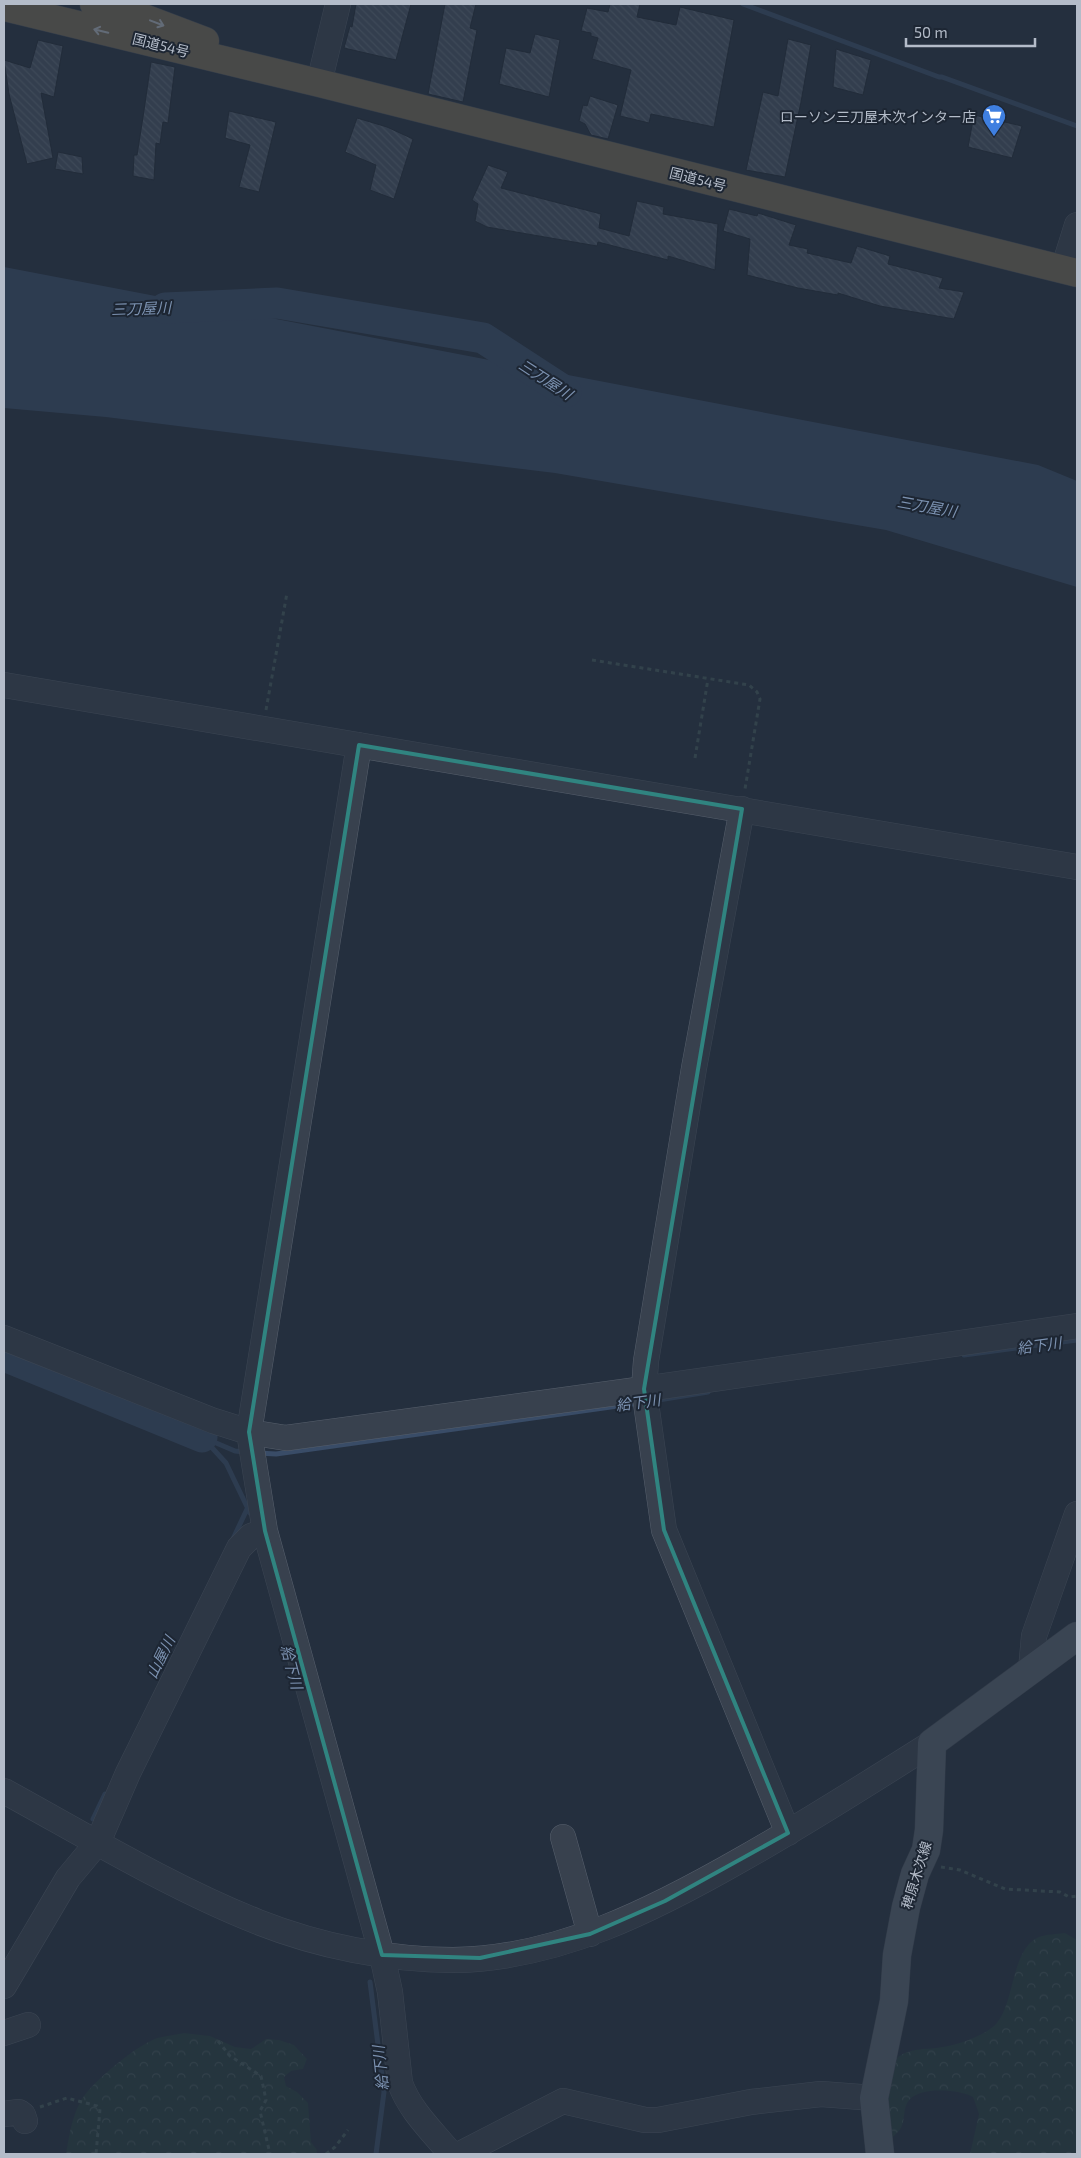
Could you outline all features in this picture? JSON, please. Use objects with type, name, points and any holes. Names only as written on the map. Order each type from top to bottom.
[{"type":"highway","name":"国道54号","points":[[94,4],[139,16],[319,83]]},
{"type":"highway","name":"国道54号","points":[[4,7],[319,83],[1070,271]]},
{"type":"main road","points":[[932,1743],[1077,1636]]},
{"type":"main road","name":"稗原木次線","points":[[880,2154],[874,2098],[894,2001],[897,1955],[906,1907],[915,1874],[926,1850],[929,1830],[932,1743]]},
{"type":"street","points":[[319,83],[338,4]]},
{"type":"street","points":[[1070,271],[1077,225]]},
{"type":"street","points":[[4,685],[1077,868]]},
{"type":"street","points":[[359,745],[249,1436],[254,1465],[258,1533],[382,1955],[390,1992],[400,2083],[412,2108],[450,2154]]},
{"type":"street","points":[[742,810],[694,1068],[646,1361],[645,1398],[664,1530],[788,1833]]},
{"type":"street","points":[[4,1338],[249,1436],[286,1438],[645,1398],[1077,1326]]},
{"type":"street","points":[[1031,1670],[1034,1636],[1077,1514]]},
{"type":"street","points":[[4,1986],[68,1878],[98,1842],[128,1773],[239,1548],[258,1533]]},
{"type":"street","points":[[4,1791],[212,1902],[260,1923],[319,1942],[382,1955],[453,1960],[480,1958],[536,1948],[590,1934],[624,1921],[665,1901],[788,1833],[932,1743]]},
{"type":"street","points":[[563,1836],[590,1934]]},
{"type":"street","points":[[4,2033],[28,2025]]},
{"type":"street","points":[[460,2154],[563,2100],[645,2120],[658,2120],[751,2102],[821,2094],[874,2098]]},
{"type":"path","points":[[263,729],[288,593]]},
{"type":"path","points":[[592,660],[749,685],[754,688],[759,696],[742,810]]},
{"type":"path","points":[[695,758],[708,679]]},
{"type":"path","points":[[922,1858],[947,1869],[960,1870],[1005,1889],[1060,1892],[1069,1897],[1077,1896]]},
{"type":"path","points":[[218,2041],[230,2056],[261,2076],[266,2100],[260,2111],[270,2154]]},
{"type":"path","points":[[17,2116],[68,2098],[97,2106],[100,2109],[96,2154]]},
{"type":"path","points":[[326,2154],[335,2147],[348,2130]]},
{"type":"highlighted area","points":[[359,745],[742,809],[644,1389],[664,1530],[788,1833],[665,1901],[590,1934],[480,1958],[382,1955],[265,1531],[249,1432]]},
{"type":"green space","points":[[1065,1933],[1077,1940],[1077,2154],[970,2154],[979,2114],[973,2097],[959,2092],[940,2090],[923,2092],[910,2099],[906,2106],[901,2128],[887,2142],[884,2075],[894,2061],[909,2052],[955,2044],[990,2029],[1002,2016],[1024,1951],[1032,1942],[1042,1936]]},
{"type":"green space","points":[[184,2033],[210,2036],[235,2047],[251,2049],[266,2039],[279,2040],[294,2045],[307,2059],[303,2069],[291,2071],[284,2077],[286,2086],[297,2092],[308,2103],[311,2142],[317,2150],[316,2154],[66,2154],[71,2126],[82,2099],[88,2091],[105,2074],[138,2048],[157,2038]]},
{"type":"water","points":[[4,267],[1038,465],[1077,481],[1077,587],[886,530],[555,473],[106,417],[4,408]]},
{"type":"building","points":[[356,4],[411,4],[396,60],[344,48],[350,26],[352,27]]},
{"type":"building","points":[[445,4],[476,4],[470,28],[477,30],[463,102],[428,94]]},
{"type":"building","points":[[610,4],[640,4],[637,17],[676,25],[680,7],[734,20],[714,127],[651,114],[649,123],[620,116],[631,70],[592,59],[598,38],[591,36],[591,33],[581,31],[587,8],[608,12]]},
{"type":"building","points":[[535,34],[560,40],[549,97],[499,84],[506,48],[530,53]]},
{"type":"building","points":[[788,39],[811,45],[785,177],[746,170],[763,92],[778,96]]},
{"type":"building","points":[[38,40],[63,46],[54,97],[41,93],[53,158],[27,164],[9,94],[4,60],[30,68]]},
{"type":"building","points":[[836,49],[871,60],[863,95],[833,87]]},
{"type":"building","points":[[151,62],[175,67],[168,123],[163,122],[160,144],[156,143],[154,180],[133,176],[134,155],[137,155]]},
{"type":"building","points":[[590,96],[618,105],[608,139],[591,135],[585,124],[579,121],[583,105],[587,106]]},
{"type":"building","points":[[229,111],[276,122],[259,192],[239,187],[250,145],[225,138]]},
{"type":"building","name":"ローソン三刀屋木次インター店","points":[[974,115],[1022,126],[1012,158],[968,147]]},
{"type":"building","points":[[357,118],[387,127],[413,139],[394,199],[370,190],[376,165],[345,152]]},
{"type":"building","points":[[58,152],[82,157],[83,174],[55,169]]},
{"type":"building","points":[[488,165],[508,172],[501,188],[601,214],[599,228],[629,236],[637,201],[664,207],[663,214],[718,224],[715,270],[668,256],[668,260],[598,242],[597,246],[487,227],[475,221],[478,204],[472,200]]},
{"type":"building","points":[[729,209],[757,216],[758,213],[796,225],[789,245],[808,249],[807,253],[851,263],[857,246],[890,256],[888,264],[943,278],[939,288],[964,292],[954,319],[880,306],[838,293],[838,295],[798,288],[747,275],[750,239],[723,231]]},
{"type":"waterway","points":[[743,4],[1077,126]]},
{"type":"waterway","name":"三刀屋川","points":[[165,308],[277,303],[483,338],[566,392]]},
{"type":"waterway","name":"給下川","points":[[964,1355],[1077,1340]]},
{"type":"waterway","name":"給下川","points":[[4,1356],[202,1437]]},
{"type":"waterway","name":"給下川","points":[[652,1401],[708,1392]]},
{"type":"waterway","name":"給下川","points":[[258,1453],[276,1454],[639,1403]]},
{"type":"waterway","name":"給下川","points":[[202,1437],[235,1451],[245,1452]]},
{"type":"waterway","name":"給下川","points":[[204,1439],[226,1463],[250,1513]]},
{"type":"waterway","name":"山屋川","points":[[232,1541],[248,1507]]},
{"type":"waterway","name":"山屋川","points":[[93,1819],[105,1794]]},
{"type":"waterway","name":"給下川","points":[[370,1982],[384,2092],[376,2154]]},
{"type":"place","name":"ローソン三刀屋木次インター店","points":[[994,137]]}]
